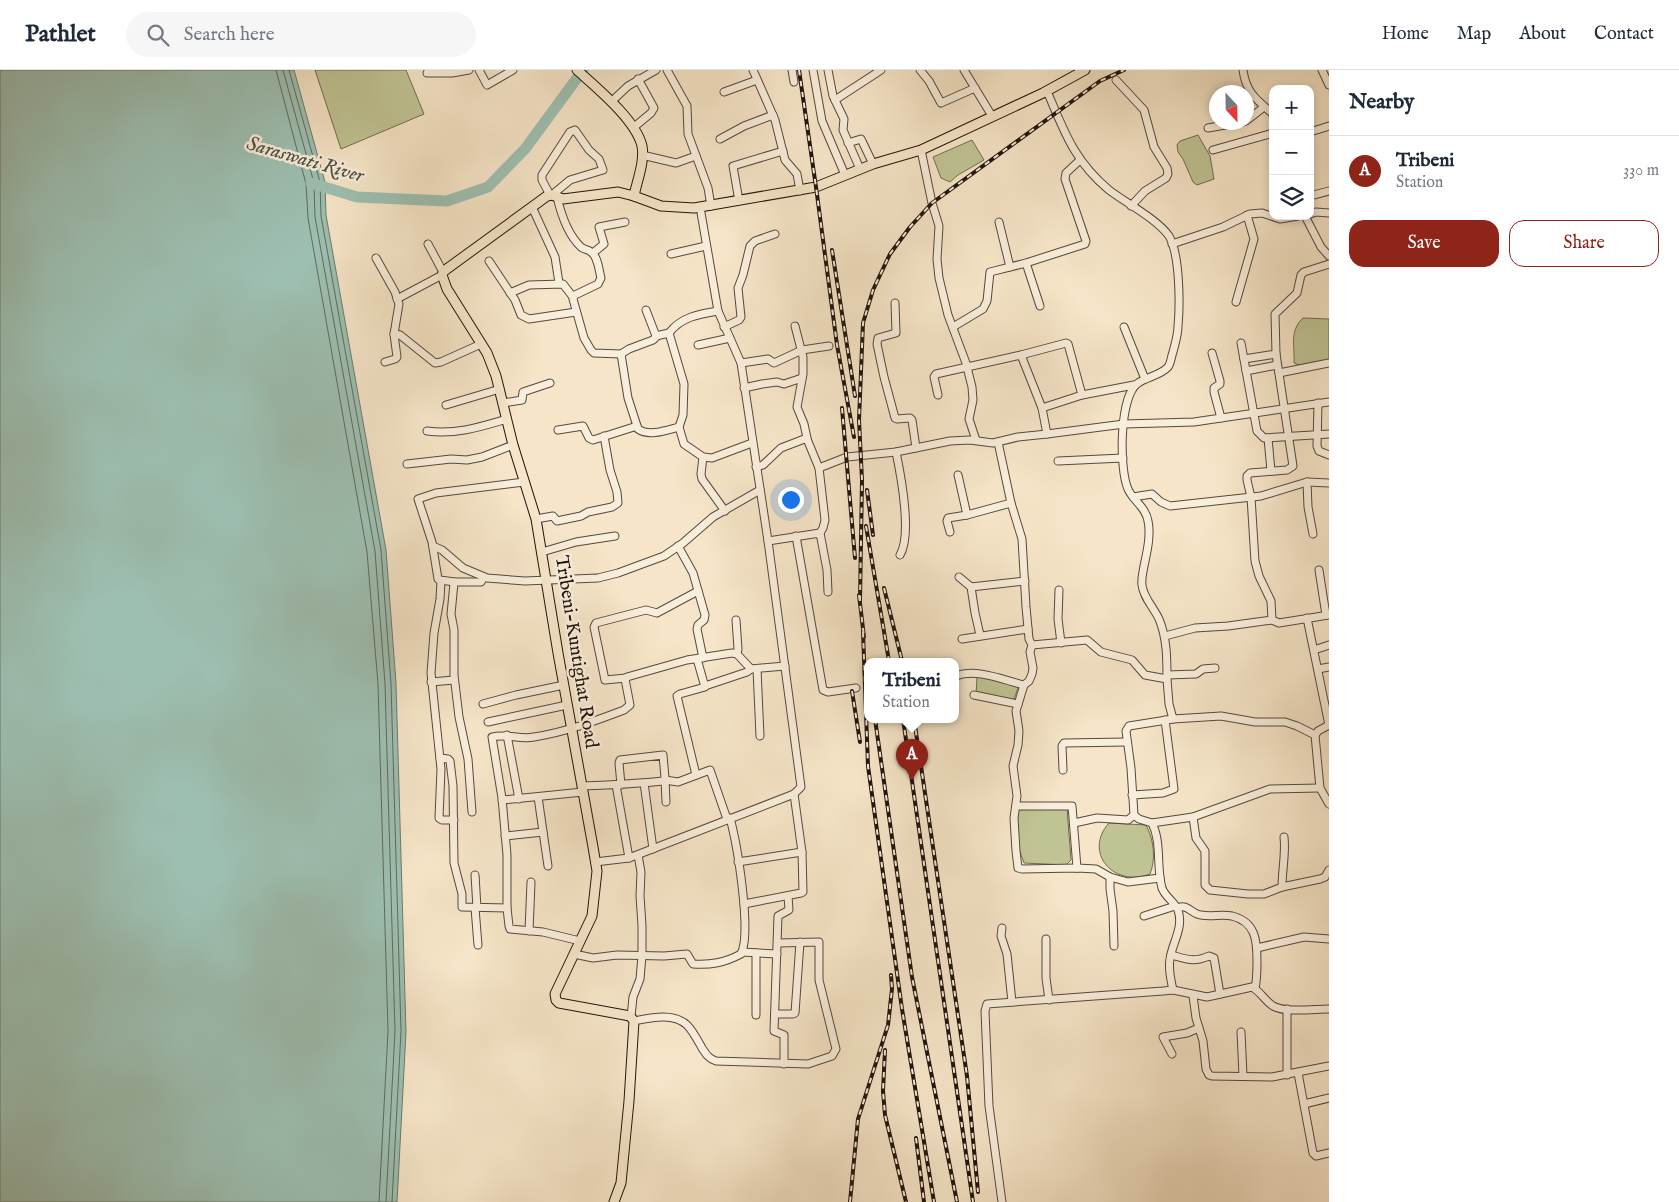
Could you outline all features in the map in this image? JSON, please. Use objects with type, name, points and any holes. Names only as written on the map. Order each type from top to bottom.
[{"type":"main road","points":[[577,70],[621,112],[639,136],[642,155],[634,196]]},
{"type":"main road","points":[[442,274],[532,207],[553,196],[563,199],[618,192],[661,206],[700,207],[800,191],[821,185],[873,164],[921,150],[1047,91],[1085,70]]},
{"type":"main road","name":"Tribeni-Kuntighat Road","points":[[442,274],[447,289],[490,361],[500,389],[513,445],[536,519],[597,871],[592,916],[555,994],[556,1000],[558,1003],[632,1019]]},
{"type":"main road","points":[[614,1202],[621,1183],[630,1101],[632,1019]]},
{"type":"street","points":[[427,74],[469,70]]},
{"type":"street","points":[[479,70],[487,85],[512,70]]},
{"type":"street","points":[[611,102],[638,79],[656,70]]},
{"type":"street","points":[[667,70],[687,106],[687,128],[708,188],[711,206]]},
{"type":"street","points":[[753,70],[772,115],[786,162],[797,174],[800,191]]},
{"type":"street","points":[[792,70],[794,82]]},
{"type":"street","points":[[813,70],[822,121],[845,176]]},
{"type":"street","points":[[828,70],[835,100],[844,119],[842,130],[860,169]]},
{"type":"street","points":[[835,100],[881,70]]},
{"type":"street","points":[[920,70],[941,103],[975,88]]},
{"type":"street","points":[[964,70],[992,116]]},
{"type":"street","points":[[1243,70],[1245,82],[1253,97],[1269,111]]},
{"type":"street","points":[[1322,70],[1329,85]]},
{"type":"street","points":[[633,128],[651,113],[654,108],[638,79]]},
{"type":"street","points":[[724,92],[756,80]]},
{"type":"street","points":[[1116,80],[1144,110],[1154,147],[1167,168],[1168,174],[1166,178],[1145,191],[1132,206]]},
{"type":"street","points":[[1042,408],[1082,395],[1134,386],[1161,372],[1168,366],[1178,328],[1178,275],[1172,244],[1168,236],[1159,226],[1108,189],[1080,160],[1068,141],[1047,91]]},
{"type":"street","points":[[1254,115],[1264,107]]},
{"type":"street","points":[[720,139],[744,126],[772,115]]},
{"type":"street","points":[[1314,131],[1329,126]]},
{"type":"street","points":[[553,196],[570,180],[604,169],[599,159],[589,150],[575,130],[570,132],[542,175],[542,180],[553,196],[565,222],[580,246],[593,253],[601,278],[600,282],[573,297]]},
{"type":"street","points":[[1213,150],[1269,134]]},
{"type":"street","points":[[848,143],[861,139],[873,164]]},
{"type":"street","points":[[921,150],[932,203],[939,226],[937,259],[939,278],[953,327],[968,368],[974,400],[969,414],[969,424],[976,440]]},
{"type":"street","points":[[739,201],[734,166],[783,151]]},
{"type":"street","points":[[642,155],[676,163],[696,156]]},
{"type":"street","points":[[953,327],[983,309],[987,301],[990,272],[1026,263],[1085,244],[1086,241],[1065,179],[1066,173],[1080,160]]},
{"type":"street","points":[[1314,195],[1329,191]]},
{"type":"street","points":[[532,207],[555,257],[559,283]]},
{"type":"street","points":[[595,862],[629,858],[638,855],[794,794],[800,790],[801,785],[768,541],[741,363],[718,311],[700,207]]},
{"type":"street","points":[[1172,244],[1223,227],[1247,215],[1262,213],[1269,215]]},
{"type":"street","points":[[1314,213],[1329,213]]},
{"type":"street","points":[[1236,302],[1254,239],[1247,215]]},
{"type":"street","points":[[1307,220],[1321,247],[1329,256]]},
{"type":"street","points":[[593,253],[604,244],[599,227],[625,222]]},
{"type":"street","points":[[999,222],[1010,267]]},
{"type":"street","points":[[724,327],[739,320],[741,317],[738,288],[744,275],[750,246],[755,241],[775,234]]},
{"type":"street","points":[[397,299],[442,274],[428,244]]},
{"type":"street","points":[[671,254],[706,246]]},
{"type":"street","points":[[376,258],[399,306],[394,334],[397,357],[385,362]]},
{"type":"street","points":[[489,262],[524,318],[529,319],[576,312]]},
{"type":"street","points":[[1026,263],[1040,306]]},
{"type":"street","points":[[1272,620],[1271,601],[1259,576],[1255,561],[1251,497],[1247,476],[1254,472],[1287,470],[1293,466],[1277,364],[1275,314],[1297,293],[1301,275],[1304,272],[1329,264]]},
{"type":"street","points":[[510,293],[528,285],[565,284],[573,297],[584,338],[591,350],[597,354],[621,354],[653,340],[657,336],[669,333],[686,319],[718,311]]},
{"type":"street","points":[[895,303],[896,333],[878,338],[877,344],[895,418],[910,418],[912,420],[916,448]]},
{"type":"street","points":[[646,310],[657,336]]},
{"type":"street","points":[[795,326],[802,350],[802,378],[797,406],[807,432],[807,439],[819,468],[825,520],[820,533],[826,565],[828,592]]},
{"type":"street","points":[[1124,327],[1145,379]]},
{"type":"street","points":[[669,333],[685,390],[683,415],[679,427],[684,444],[703,457],[716,458],[752,443]]},
{"type":"street","points":[[394,334],[400,335],[435,363],[481,344]]},
{"type":"street","points":[[698,345],[730,338]]},
{"type":"street","points":[[1241,342],[1258,431],[1264,438],[1329,434]]},
{"type":"street","points":[[938,394],[934,374],[968,368],[1066,343],[1068,344],[1082,395]]},
{"type":"street","points":[[741,363],[768,359],[774,363],[802,350],[828,346]]},
{"type":"street","points":[[621,354],[628,398],[637,426],[642,432],[660,432],[679,427]]},
{"type":"street","points":[[1212,354],[1220,381],[1220,384],[1214,388],[1220,418]]},
{"type":"street","points":[[1244,360],[1276,354]]},
{"type":"street","points":[[1021,355],[1042,408],[1047,434]]},
{"type":"street","points":[[1279,373],[1329,363]]},
{"type":"street","points":[[1246,371],[1277,364]]},
{"type":"street","points":[[744,388],[777,382],[784,384],[802,378]]},
{"type":"street","points":[[503,403],[522,400],[523,392],[550,383]]},
{"type":"street","points":[[1134,386],[1128,396],[1124,424],[1123,458],[1127,486],[1133,497],[1145,510],[1149,525],[1142,587],[1160,621],[1165,636],[1169,704],[1173,719]]},
{"type":"street","points":[[446,405],[500,389]]},
{"type":"street","points":[[819,468],[847,457],[896,452],[950,440],[976,440],[989,443],[1018,437],[1124,424],[1187,423],[1329,402]]},
{"type":"street","points":[[1318,404],[1317,446],[1319,451],[1329,455]]},
{"type":"street","points":[[427,431],[450,433],[507,419]]},
{"type":"street","points":[[558,430],[581,426],[585,428],[591,439],[637,426]]},
{"type":"street","points":[[536,519],[553,516],[557,521],[581,516],[586,512],[612,507],[618,503],[604,436]]},
{"type":"street","points":[[1268,438],[1270,471]]},
{"type":"street","points":[[756,467],[763,465],[781,448],[807,439]]},
{"type":"street","points":[[998,442],[1011,503],[1022,539],[1029,641],[1032,645],[1030,652],[1033,671],[1031,678],[1024,685],[1016,714],[1019,731],[1013,766],[1017,796],[1014,818],[1018,868],[1022,870],[1096,869],[1110,877],[1128,882],[1160,878]]},
{"type":"street","points":[[407,464],[451,459],[467,460],[482,457],[513,445]]},
{"type":"street","points":[[896,452],[902,488],[905,525],[905,540],[900,554]]},
{"type":"street","points":[[703,457],[702,478],[725,511]]},
{"type":"street","points":[[1058,461],[1123,458]]},
{"type":"street","points":[[958,475],[967,516]]},
{"type":"street","points":[[484,577],[481,582],[455,582],[438,579],[433,546],[418,500],[436,493],[524,482]]},
{"type":"street","points":[[1133,497],[1151,494],[1164,504],[1170,506],[1251,497],[1307,482],[1329,483]]},
{"type":"street","points":[[1307,482],[1308,507],[1313,534]]},
{"type":"street","points":[[433,546],[442,550],[463,568],[484,577],[525,581],[578,580],[606,576],[664,556],[713,517],[760,490]]},
{"type":"street","points":[[950,532],[947,519],[967,516],[1011,503]]},
{"type":"street","points":[[768,541],[820,533]]},
{"type":"street","points":[[542,552],[576,542],[615,536]]},
{"type":"street","points":[[796,536],[823,690],[828,692],[856,688]]},
{"type":"street","points":[[678,546],[689,564],[705,614],[704,620],[697,629],[705,686]]},
{"type":"street","points":[[1165,636],[1195,628],[1272,620],[1279,622],[1327,615],[1319,570]]},
{"type":"street","points":[[959,577],[971,587],[980,635]]},
{"type":"street","points":[[441,580],[433,642],[431,682],[441,769],[439,818],[442,820],[454,820]]},
{"type":"street","points":[[971,587],[1025,581]]},
{"type":"street","points":[[455,582],[453,585],[451,614],[454,630],[454,680],[468,760],[472,812]]},
{"type":"street","points":[[1058,590],[1058,619],[1061,643]]},
{"type":"street","points":[[698,591],[657,614],[646,610],[596,623],[594,627],[606,680],[626,678],[656,668],[700,658],[732,653],[737,654],[754,669],[760,736]]},
{"type":"street","points":[[1308,618],[1329,725],[1315,735]]},
{"type":"street","points":[[736,620],[737,654]]},
{"type":"street","points":[[962,639],[1028,629]]},
{"type":"street","points":[[1032,645],[1087,640],[1101,652],[1132,660],[1144,675],[1167,677],[1196,674],[1203,669],[1215,668]]},
{"type":"street","points":[[1314,650],[1329,646]]},
{"type":"street","points":[[696,775],[677,696],[754,669],[785,666]]},
{"type":"street","points":[[1318,669],[1329,667]]},
{"type":"street","points":[[959,675],[966,673],[976,674],[1024,685]]},
{"type":"street","points":[[580,941],[556,935],[510,929],[508,863],[502,800],[491,738],[493,736],[507,735],[532,738],[571,729],[627,709],[630,702],[626,678]]},
{"type":"street","points":[[431,682],[454,680]]},
{"type":"street","points":[[483,704],[564,685]]},
{"type":"street","points":[[974,695],[1018,704]]},
{"type":"street","points":[[488,722],[567,705]]},
{"type":"street","points":[[1315,735],[1285,722],[1246,721],[1221,716],[1165,720],[1127,727],[1126,731],[1132,768],[1134,815],[1139,819],[1152,823],[1193,817],[1270,789],[1320,788]]},
{"type":"street","points":[[1132,796],[1164,793],[1174,789],[1165,720]]},
{"type":"street","points":[[507,735],[519,799]]},
{"type":"street","points":[[1315,735],[1320,788],[1329,804]]},
{"type":"street","points":[[1063,770],[1062,746],[1064,743],[1127,742]]},
{"type":"street","points":[[629,858],[618,785],[620,760],[660,754],[663,756],[666,802]]},
{"type":"street","points":[[440,758],[450,761],[454,820],[452,842],[454,863],[462,894],[462,908],[508,908]]},
{"type":"street","points":[[502,800],[665,780],[678,782],[708,770],[710,771],[734,835],[745,922],[742,952],[740,955],[710,965],[693,964],[686,954],[616,955],[593,958],[574,954]]},
{"type":"street","points":[[644,783],[653,849]]},
{"type":"street","points":[[744,904],[803,892],[802,852],[794,794]]},
{"type":"street","points":[[538,797],[548,866]]},
{"type":"street","points":[[1016,806],[1072,806],[1077,868]]},
{"type":"street","points":[[1074,823],[1107,817],[1128,820],[1134,815]]},
{"type":"street","points":[[1193,817],[1196,838],[1205,851],[1206,885],[1208,889],[1264,894],[1282,887],[1320,879],[1325,877],[1329,870]]},
{"type":"street","points":[[1152,823],[1157,838],[1163,892],[1176,907],[1179,926],[1169,967],[1173,990]]},
{"type":"street","points":[[505,836],[543,832]]},
{"type":"street","points":[[1282,887],[1284,837]]},
{"type":"street","points":[[738,862],[802,852]]},
{"type":"street","points":[[638,855],[641,872],[642,956],[640,979],[634,992],[632,1019],[667,1017],[678,1020],[687,1025],[706,1054],[713,1060],[784,1064],[815,1063],[832,1056],[836,1049],[819,980],[819,942],[778,943]]},
{"type":"street","points":[[475,875],[478,945]]},
{"type":"street","points":[[1110,877],[1114,946]]},
{"type":"street","points":[[529,931],[531,882]]},
{"type":"street","points":[[784,1064],[784,1036],[774,1032],[774,984],[778,943],[778,916],[789,910],[788,896]]},
{"type":"street","points":[[1144,916],[1184,906],[1199,915],[1227,915],[1244,921],[1254,932],[1257,948],[1255,988]]},
{"type":"street","points":[[1002,928],[1001,936],[1007,954],[1012,1002]]},
{"type":"street","points":[[1257,948],[1304,937],[1329,939]]},
{"type":"street","points":[[1046,939],[1046,978],[1049,1000]]},
{"type":"street","points":[[775,1014],[795,1013],[800,942]]},
{"type":"street","points":[[742,952],[777,954]]},
{"type":"street","points":[[756,953],[756,1015]]},
{"type":"street","points":[[1171,955],[1196,960],[1202,960],[1209,956],[1214,958],[1220,994]]},
{"type":"street","points":[[1002,1202],[990,1106],[985,1011],[990,1003],[1173,990],[1193,996],[1207,997],[1246,987],[1255,988],[1273,1006],[1287,1009],[1329,1009]]},
{"type":"street","points":[[1193,996],[1205,1051],[1208,1075],[1268,1077],[1329,1066]]},
{"type":"street","points":[[1287,1009],[1287,1075]]},
{"type":"street","points":[[1172,1054],[1163,1037],[1187,1033],[1199,1028]]},
{"type":"street","points":[[1241,1032],[1243,1076]]},
{"type":"street","points":[[1298,1073],[1314,1155],[1329,1153]]},
{"type":"street","points":[[1304,1104],[1329,1098]]},
{"type":"green space","points":[[315,70],[406,70],[424,114],[341,149]]},
{"type":"green space","points":[[1198,135],[1210,156],[1214,179],[1197,185],[1193,182],[1178,152],[1177,145],[1180,141]]},
{"type":"green space","points":[[972,140],[984,160],[958,175],[950,182],[941,178],[933,157]]},
{"type":"green space","points":[[1303,318],[1329,319],[1329,360],[1299,365],[1294,363],[1294,333]]},
{"type":"green space","points":[[977,676],[1019,685],[1013,702],[976,697]]},
{"type":"green space","points":[[1019,805],[1067,808],[1071,860],[1066,865],[1024,863],[1017,834]]},
{"type":"green space","points":[[1109,823],[1146,825],[1151,837],[1153,850],[1150,874],[1137,877],[1124,876],[1114,872],[1106,865],[1101,856],[1099,845],[1102,834]]},
{"type":"water","points":[[0,70],[294,70],[325,182],[326,215],[386,550],[396,683],[406,1032],[397,1202],[0,1202]]},
{"type":"waterway","name":"Saraswati River","points":[[311,183],[357,197],[447,201],[488,187],[525,149],[583,70]]},
{"type":"railway","points":[[799,70],[837,345],[854,437]]},
{"type":"railway","points":[[860,601],[862,480],[859,420],[863,323],[873,290],[890,254],[910,227],[932,203],[1100,81],[1124,70]]},
{"type":"railway","points":[[832,250],[855,396]]},
{"type":"railway","points":[[842,408],[855,558]]},
{"type":"railway","points":[[867,490],[873,535]]},
{"type":"railway","points":[[866,526],[888,658]]},
{"type":"railway","points":[[884,588],[901,658]]},
{"type":"railway","points":[[859,595],[864,637]]},
{"type":"railway","points":[[863,632],[864,659]]},
{"type":"railway","points":[[852,691],[860,742]]},
{"type":"railway","points":[[866,723],[868,766],[902,1009],[934,1202]]},
{"type":"railway","points":[[876,723],[912,977],[957,1202]]},
{"type":"railway","points":[[904,723],[973,1202]]},
{"type":"railway","points":[[915,723],[967,1076],[978,1192]]},
{"type":"railway","points":[[850,1202],[858,1119],[888,1025],[892,989],[891,975]]},
{"type":"railway","points":[[885,1050],[883,1091],[885,1115],[906,1202]]},
{"type":"railway","points":[[916,1138],[924,1202]]},
{"type":"place","name":"Tribeni","points":[[912,780]]}]
